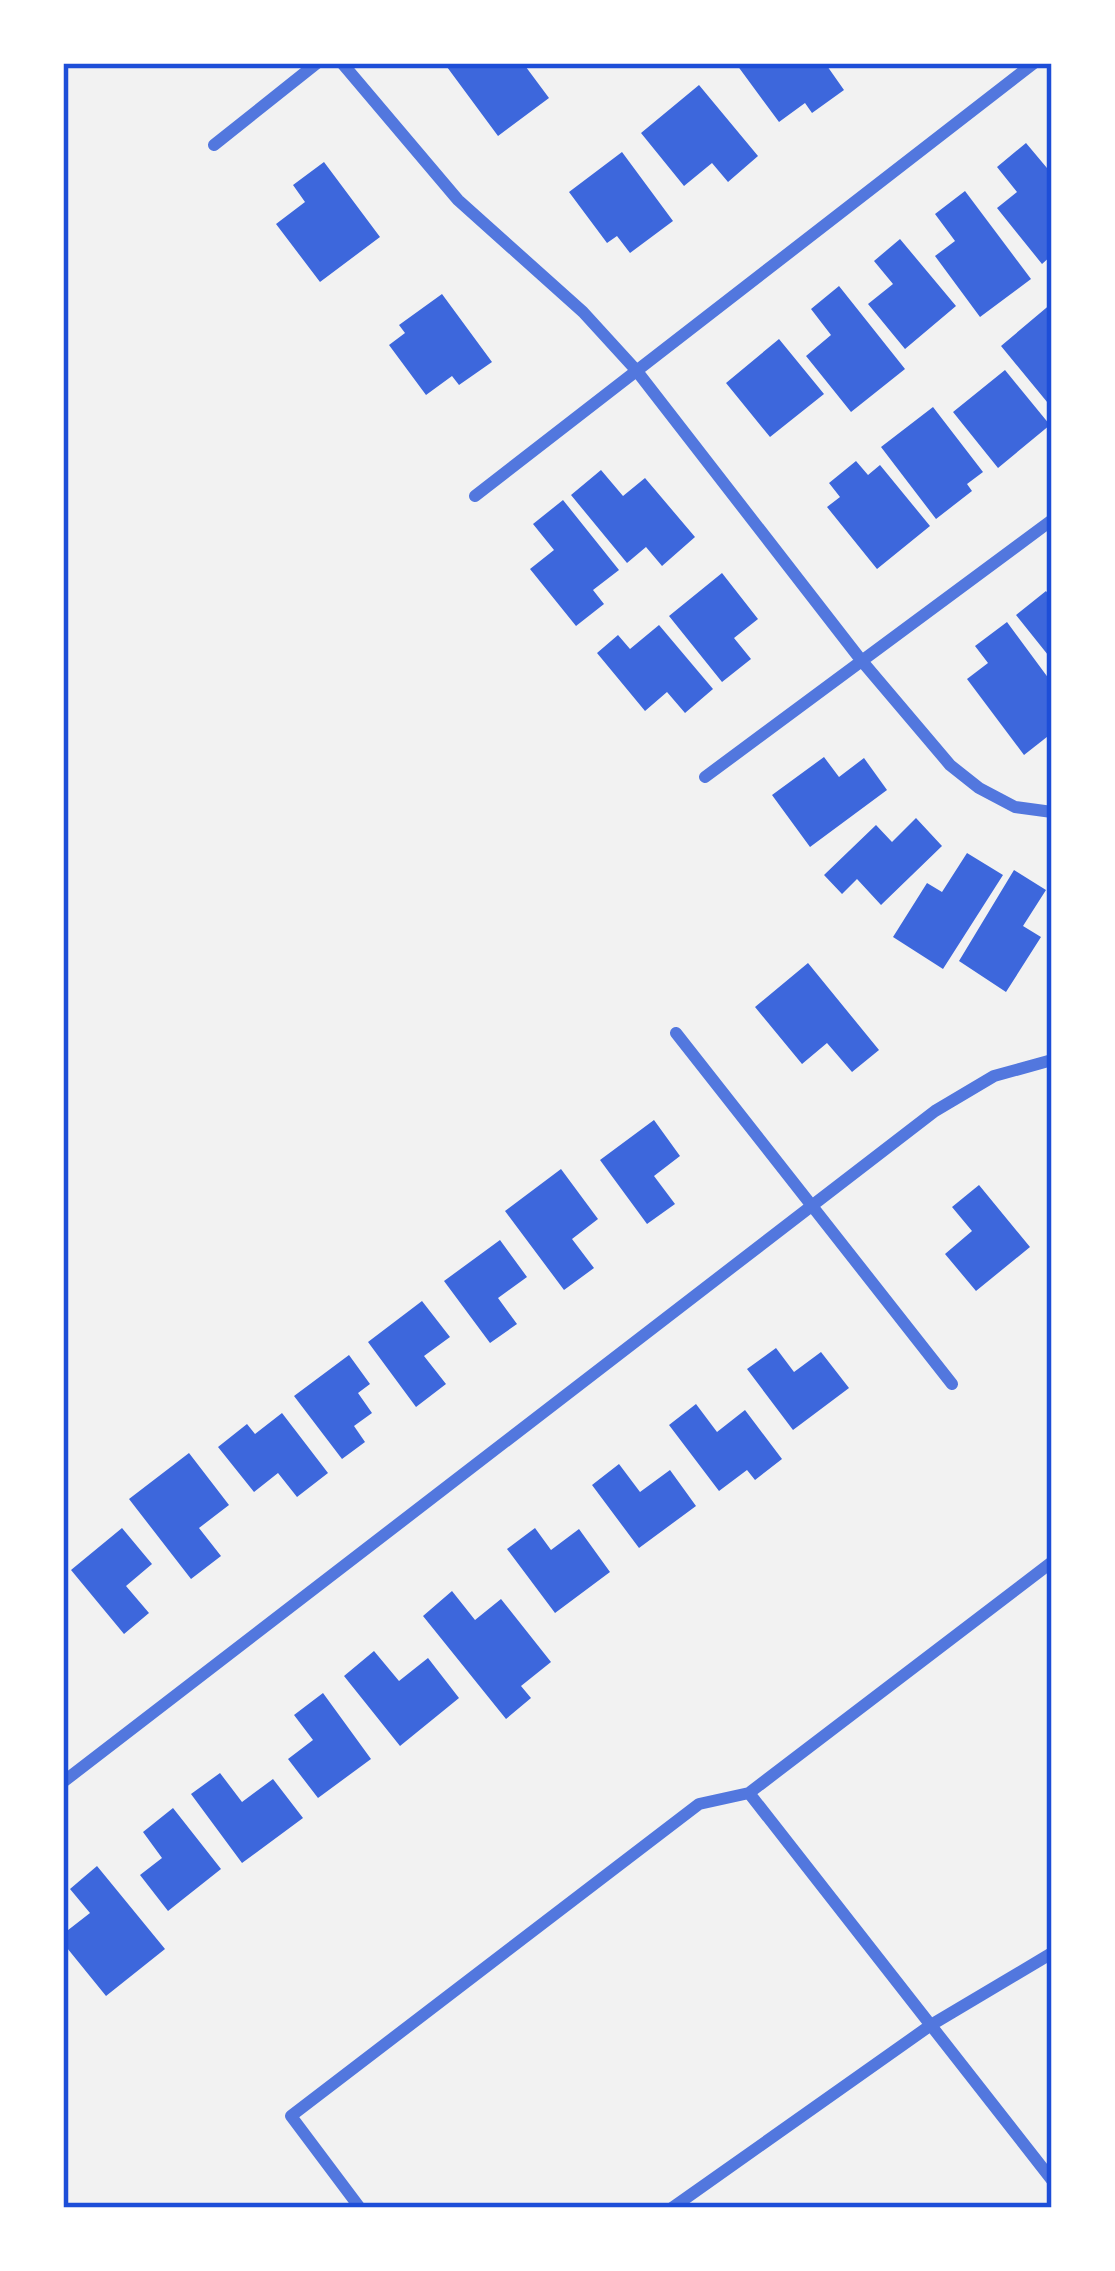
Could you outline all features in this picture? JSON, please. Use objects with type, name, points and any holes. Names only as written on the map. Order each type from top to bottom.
[{"type":"street","points":[[214,145],[317,63]]},
{"type":"street","points":[[342,63],[458,200],[584,312],[636,370],[861,660],[950,765],[979,788],[1015,806],[1052,812]]},
{"type":"street","points":[[475,496],[1034,63]]},
{"type":"street","points":[[705,777],[1052,520]]},
{"type":"street","points":[[676,1033],[952,1384]]},
{"type":"street","points":[[63,1782],[935,1112],[994,1076],[1052,1060]]},
{"type":"street","points":[[360,2208],[290,2116],[699,1804],[749,1793],[1052,1562]]},
{"type":"street","points":[[749,1793],[1052,2180]]},
{"type":"street","points":[[672,2208],[931,2025],[1052,1953]]},
{"type":"building","points":[[453,63],[523,63],[549,98],[498,136],[447,67]]},
{"type":"building","points":[[825,63],[844,90],[812,113],[805,103],[779,122],[737,65]]},
{"type":"building","points":[[699,85],[758,156],[728,182],[712,163],[684,186],[641,133]]},
{"type":"building","points":[[1026,143],[1052,174],[1052,255],[1042,264],[997,208],[1017,192],[997,167]]},
{"type":"building","points":[[622,152],[673,221],[630,253],[617,236],[607,243],[569,192]]},
{"type":"building","points":[[324,162],[380,237],[320,282],[276,224],[305,202],[293,185]]},
{"type":"building","points":[[965,191],[1031,279],[980,317],[935,256],[955,241],[935,214]]},
{"type":"building","points":[[900,239],[956,306],[905,349],[868,304],[893,284],[874,261]]},
{"type":"building","points":[[839,286],[905,369],[851,412],[806,356],[831,335],[811,309]]},
{"type":"building","points":[[442,294],[492,362],[459,385],[452,376],[426,395],[389,345],[405,333],[399,325]]},
{"type":"building","points":[[1052,303],[1052,408],[1001,346]]},
{"type":"building","points":[[779,339],[824,394],[770,437],[726,383]]},
{"type":"building","points":[[1005,370],[1050,425],[998,468],[953,412]]},
{"type":"building","points":[[933,407],[983,472],[967,484],[972,491],[936,519],[881,447]]},
{"type":"building","points":[[856,461],[868,475],[880,465],[930,526],[877,569],[827,507],[840,497],[829,483]]},
{"type":"building","points":[[601,470],[623,496],[645,478],[695,537],[662,566],[646,547],[627,563],[571,495]]},
{"type":"building","points":[[563,500],[619,570],[593,590],[604,604],[576,626],[530,569],[554,550],[533,524]]},
{"type":"building","points":[[722,573],[758,619],[734,638],[751,659],[722,682],[669,616]]},
{"type":"building","points":[[1046,591],[1052,599],[1052,660],[1016,615]]},
{"type":"building","points":[[1007,622],[1052,683],[1052,733],[1024,755],[967,679],[988,663],[975,646]]},
{"type":"building","points":[[659,625],[713,689],[685,713],[667,692],[645,711],[597,653],[618,635],[630,649]]},
{"type":"building","points":[[824,757],[839,777],[864,758],[887,790],[810,847],[772,795]]},
{"type":"building","points":[[916,818],[942,846],[881,905],[857,879],[842,894],[824,875],[876,825],[892,842]]},
{"type":"building","points":[[967,853],[1003,875],[943,969],[893,937],[927,883],[942,892]]},
{"type":"building","points":[[1014,870],[1046,890],[1023,926],[1041,937],[1006,992],[959,961]]},
{"type":"building","points":[[808,963],[879,1050],[852,1072],[827,1043],[802,1064],[755,1007]]},
{"type":"building","points":[[654,1120],[680,1156],[654,1176],[675,1204],[647,1224],[600,1160]]},
{"type":"building","points":[[561,1169],[598,1219],[572,1239],[594,1268],[564,1290],[505,1211]]},
{"type":"building","points":[[979,1185],[1030,1247],[976,1291],[945,1254],[972,1231],[952,1207]]},
{"type":"building","points":[[500,1240],[527,1277],[498,1298],[517,1324],[490,1343],[444,1281]]},
{"type":"building","points":[[422,1301],[450,1337],[424,1356],[446,1384],[416,1407],[368,1342]]},
{"type":"building","points":[[776,1348],[794,1372],[821,1352],[849,1388],[793,1430],[747,1369]]},
{"type":"building","points":[[349,1355],[370,1384],[358,1393],[372,1413],[354,1426],[365,1442],[342,1459],[294,1396]]},
{"type":"building","points":[[696,1404],[717,1432],[745,1410],[782,1459],[755,1480],[747,1470],[719,1491],[669,1425]]},
{"type":"building","points":[[282,1413],[328,1473],[297,1497],[278,1473],[254,1492],[218,1447],[247,1424],[255,1434]]},
{"type":"building","points":[[189,1453],[229,1505],[199,1528],[221,1556],[191,1579],[129,1499]]},
{"type":"building","points":[[619,1464],[640,1492],[670,1470],[696,1506],[639,1548],[592,1485]]},
{"type":"building","points":[[122,1528],[152,1564],[126,1586],[149,1613],[124,1634],[71,1570]]},
{"type":"building","points":[[535,1528],[551,1550],[579,1529],[610,1572],[555,1613],[507,1549]]},
{"type":"building","points":[[452,1591],[475,1620],[501,1599],[551,1662],[521,1686],[531,1698],[506,1719],[423,1616]]},
{"type":"building","points":[[374,1651],[399,1681],[428,1658],[459,1698],[400,1746],[344,1676]]},
{"type":"building","points":[[323,1693],[371,1759],[318,1798],[288,1759],[313,1740],[294,1715]]},
{"type":"building","points":[[220,1773],[242,1802],[273,1779],[303,1818],[242,1863],[191,1794]]},
{"type":"building","points":[[173,1808],[221,1869],[168,1911],[140,1875],[162,1858],[143,1832]]},
{"type":"building","points":[[97,1866],[165,1949],[106,1996],[63,1943],[63,1934],[90,1913],[70,1889]]}]
